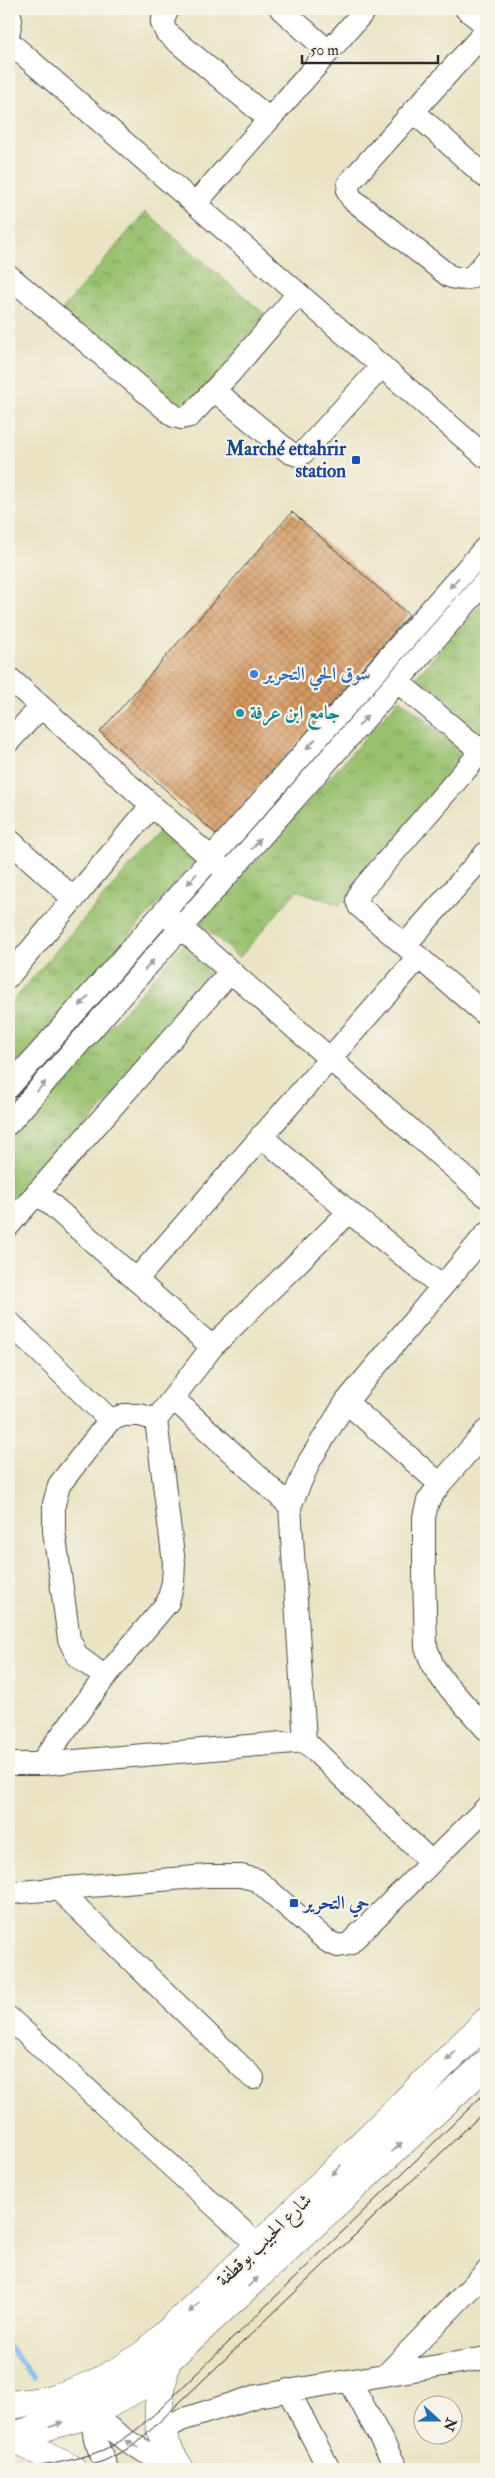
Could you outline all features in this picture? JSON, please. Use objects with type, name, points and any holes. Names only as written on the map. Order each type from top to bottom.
[{"type":"main road","name":"شارع الحبيب بوقطفة","points":[[9,2405],[51,2399],[106,2378],[147,2352],[259,2246],[486,2022]]},
{"type":"main road","name":"شارع الحبيب بوقطفة","points":[[10,2437],[91,2414],[138,2387],[486,2064]]},
{"type":"main road","points":[[166,2363],[158,2411],[160,2432],[164,2444],[180,2469]]},
{"type":"main road","points":[[51,2399],[91,2414],[106,2378]]},
{"type":"main road","points":[[10,2437],[72,2469]]},
{"type":"street","points":[[168,9],[162,23],[166,32],[269,119]]},
{"type":"street","points":[[281,9],[328,51]]},
{"type":"street","points":[[195,204],[366,9]]},
{"type":"street","points":[[466,9],[486,25]]},
{"type":"street","points":[[12,23],[195,204],[382,366],[483,449]]},
{"type":"street","points":[[486,31],[349,182],[348,192],[352,199],[449,276],[461,280],[474,276],[486,261]]},
{"type":"street","points":[[413,111],[486,178]]},
{"type":"street","points":[[9,276],[174,416],[181,418],[190,416],[298,294]]},
{"type":"street","points":[[214,390],[288,452],[297,455],[303,453],[382,366]]},
{"type":"street","points":[[9,1087],[486,547]]},
{"type":"street","points":[[9,1124],[486,581]]},
{"type":"street","points":[[9,678],[230,874]]},
{"type":"street","points":[[398,682],[484,749],[360,892],[357,900],[359,906],[486,1015]]},
{"type":"street","points":[[9,741],[41,707]]},
{"type":"street","points":[[9,976],[152,805]]},
{"type":"street","points":[[9,840],[74,899]]},
{"type":"street","points":[[136,1280],[330,1058],[484,859]]},
{"type":"street","points":[[163,912],[486,1196]]},
{"type":"street","points":[[9,1225],[231,971]]},
{"type":"street","points":[[262,1136],[349,1212],[442,1286]]},
{"type":"street","points":[[38,1192],[212,1347]]},
{"type":"street","points":[[40,1764],[105,1677],[168,1602],[173,1582],[174,1564],[156,1420],[212,1347],[349,1212]]},
{"type":"street","points":[[432,1862],[304,1741],[290,1506],[310,1460],[346,1402],[486,1234]]},
{"type":"street","points":[[9,1322],[110,1420]]},
{"type":"street","points":[[174,1398],[290,1506]]},
{"type":"street","points":[[346,1402],[440,1484]]},
{"type":"street","points":[[105,1677],[77,1656],[69,1639],[54,1531],[54,1504],[59,1485],[110,1420],[124,1415],[140,1415],[156,1420]]},
{"type":"street","points":[[486,1431],[440,1484],[428,1501],[424,1517],[426,1647],[434,1666],[445,1684],[486,1729]]},
{"type":"street","points":[[9,1764],[40,1764],[304,1741]]},
{"type":"street","points":[[9,1893],[208,1876],[241,1876],[257,1880],[327,1941],[338,1946],[349,1944],[486,1808]]},
{"type":"street","points":[[59,1890],[253,2078]]},
{"type":"street","points":[[9,2018],[259,2246]]},
{"type":"street","points":[[386,2374],[486,2272]]},
{"type":"street","points":[[160,2432],[181,2420],[217,2407],[288,2390],[486,2358]]},
{"type":"street","points":[[350,2381],[397,2469]]},
{"type":"street","points":[[288,2390],[330,2469]]},
{"type":"street","points":[[91,2414],[95,2439],[107,2469]]},
{"type":"street","points":[[91,2414],[124,2439],[174,2469]]},
{"type":"green space","points":[[145,212],[267,316],[184,414],[62,310]]},
{"type":"green space","points":[[486,599],[486,737],[483,742],[412,682]]},
{"type":"green space","points":[[400,699],[467,756],[339,905],[297,890],[239,958],[200,923]]},
{"type":"green space","points":[[163,828],[197,858],[9,1074],[9,1005]]},
{"type":"green space","points":[[186,941],[224,972],[9,1212],[9,1141]]},
{"type":"building","name":"سوق الحي التحرير","points":[[292,512],[409,615],[217,835],[100,732]]},
{"type":"waterway","points":[[9,2347],[34,2378]]},
{"type":"tram line","points":[[23,2469],[89,2455],[114,2445],[138,2428],[158,2411],[486,2092]]},
{"type":"tram line","points":[[79,2469],[104,2461],[135,2445],[486,2110]]},
{"type":"place","name":"Marché ettahrir station","points":[[356,460]]},
{"type":"place","name":"سوق الحي التحرير","points":[[254,674]]},
{"type":"place","name":"جامع ابن عرفة","points":[[240,713]]},
{"type":"place","name":"حي التحرير","points":[[294,1903]]}]
